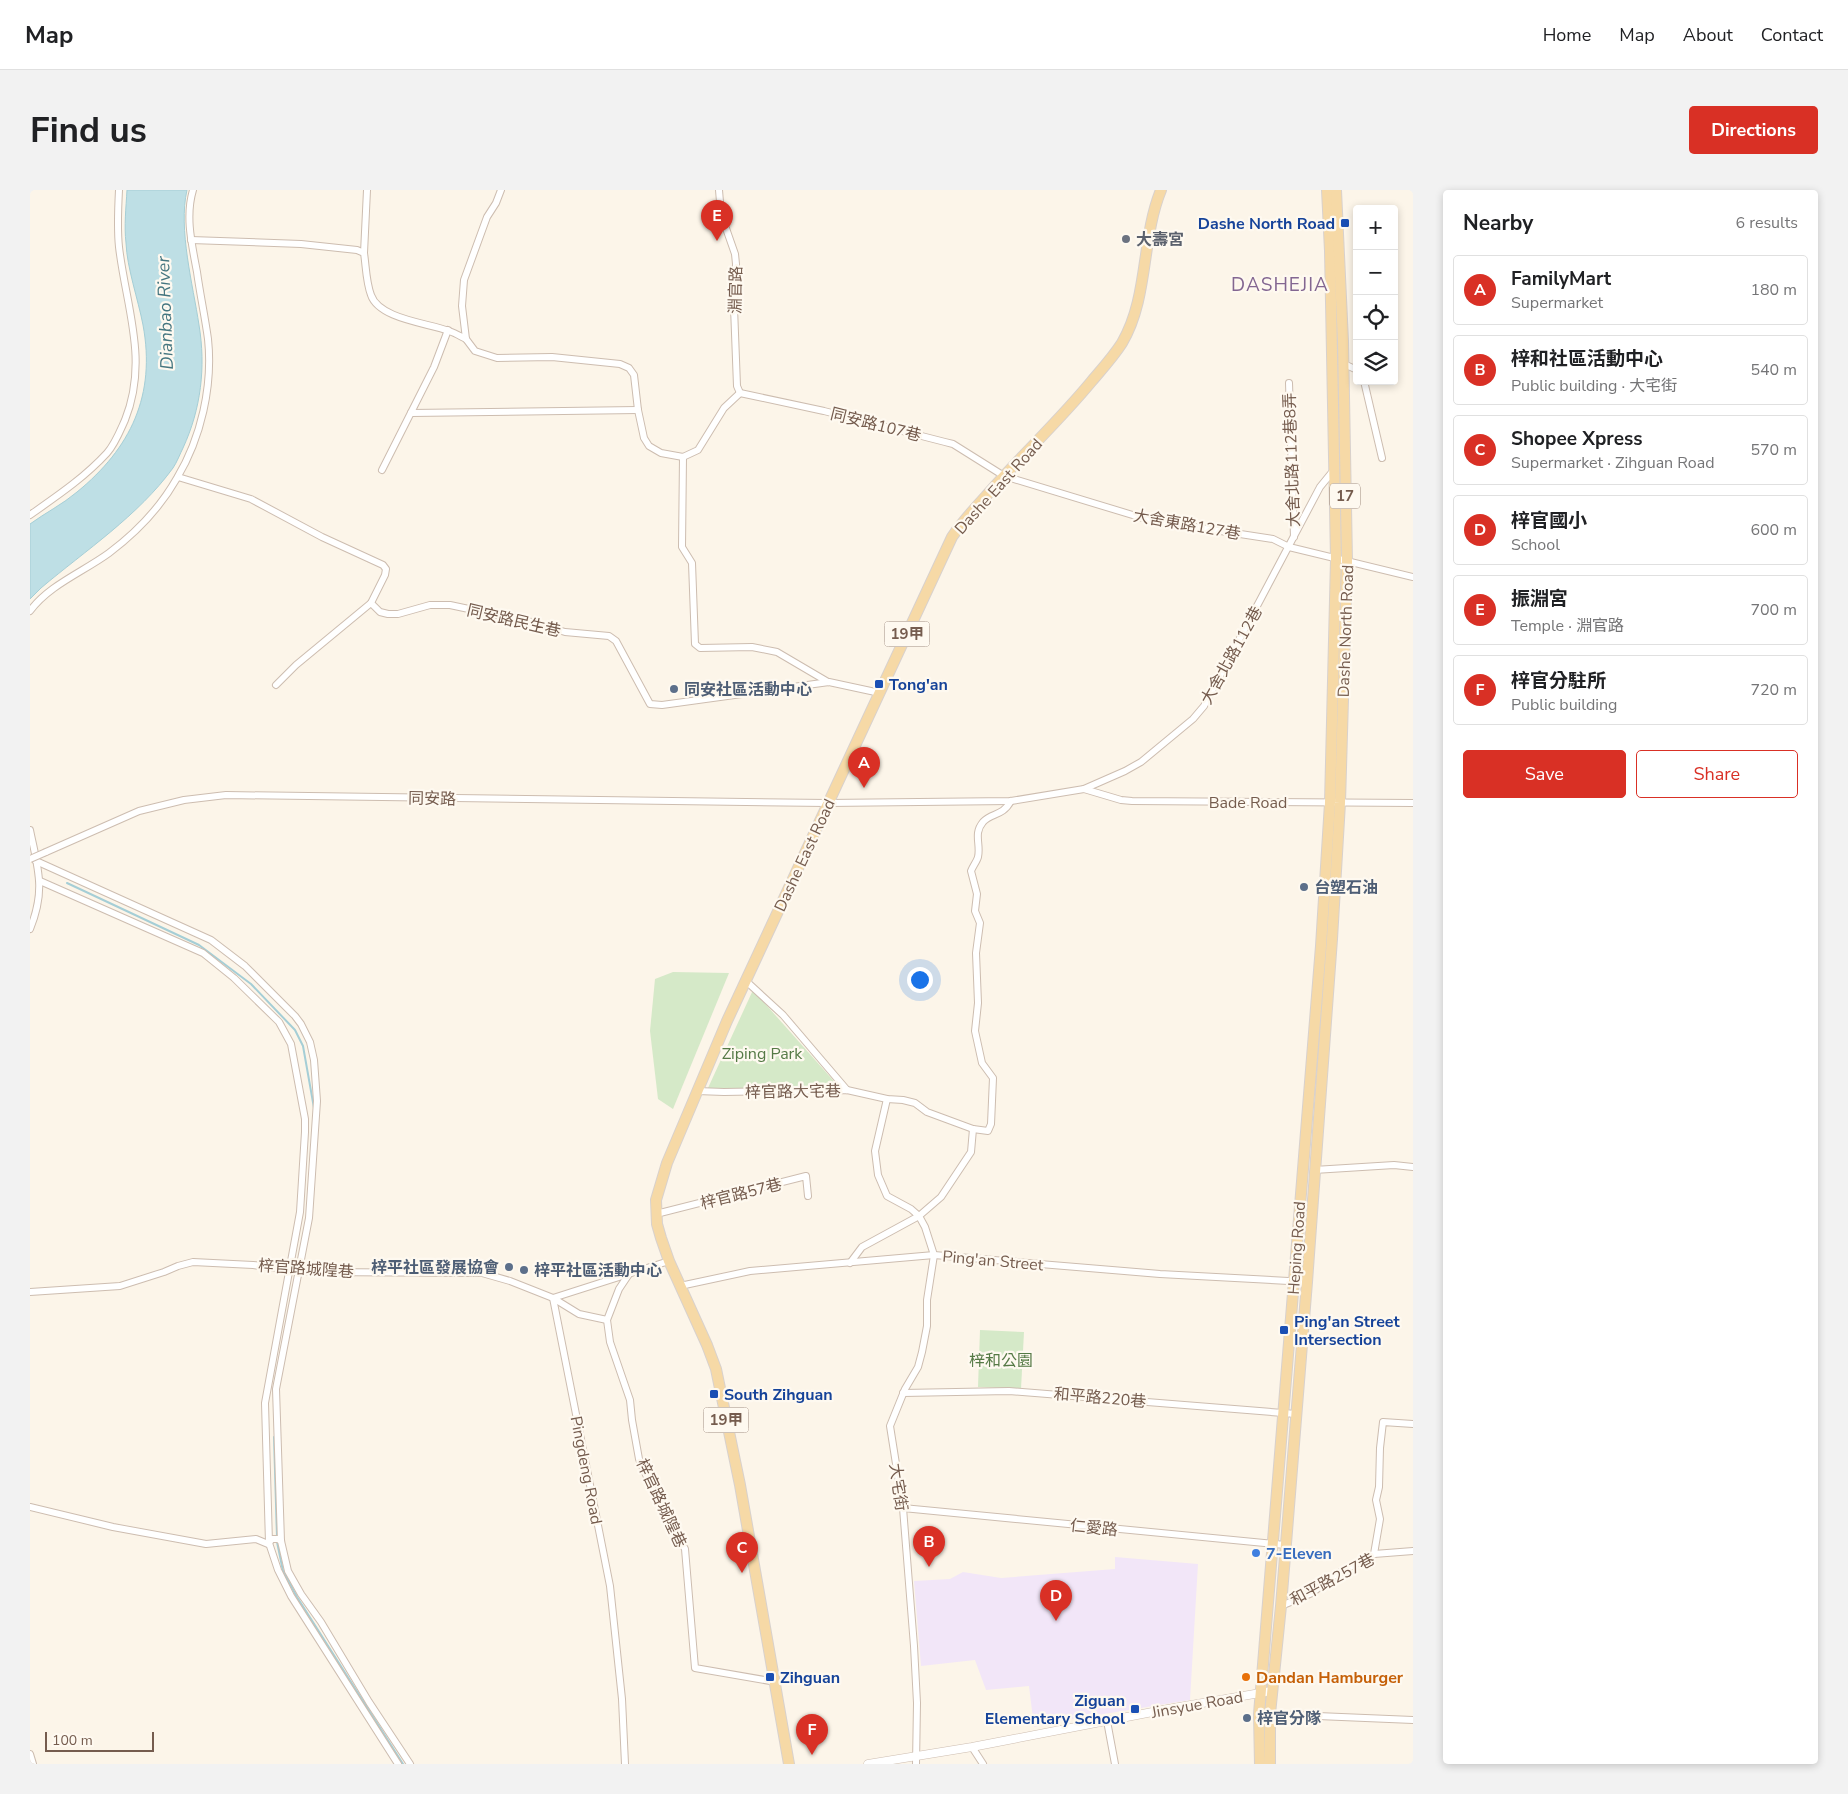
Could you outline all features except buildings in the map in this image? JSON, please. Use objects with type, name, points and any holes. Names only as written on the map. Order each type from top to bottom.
[{"type":"main road","name":"Dashe East Road","points":[[697,1091],[746,980],[952,537],[958,527],[1004,476],[1075,402],[1123,342],[1132,322],[1146,259],[1152,217],[1161,190]]},
{"type":"main road","name":"Dashe North Road","points":[[1327,190],[1341,560],[1335,803]]},
{"type":"main road","name":"Dashe North Road","points":[[1336,190],[1343,363],[1339,470]]},
{"type":"main road","name":"Heping Road","points":[[1261,1693],[1312,1047],[1335,803]]},
{"type":"main road","name":"Heping Road","points":[[1272,1691],[1307,1282],[1324,1048],[1335,803]]},
{"type":"main road","points":[[1312,1047],[1324,1048]]},
{"type":"main road","name":"19甲","points":[[697,1091],[663,1176],[656,1200],[656,1214],[661,1238],[669,1261],[707,1344],[716,1369],[740,1485],[789,1764]]},
{"type":"main road","name":"17","points":[[1270,1764],[1272,1691]]},
{"type":"main road","name":"17","points":[[1260,1764],[1259,1714],[1261,1693]]},
{"type":"street","points":[[30,516],[70,488],[108,452],[119,433],[134,392],[136,348],[119,247],[117,220],[119,190]]},
{"type":"street","points":[[30,611],[47,593],[109,553],[154,513],[178,477],[193,447],[204,410],[208,372],[208,340],[191,240],[189,204],[193,190]]},
{"type":"street","points":[[367,190],[364,253],[371,295],[376,303],[386,310],[409,320],[448,330],[466,339],[475,350],[497,358],[552,357],[620,364],[629,368],[634,375],[638,410],[644,438],[649,446],[661,453],[684,457],[698,450],[724,408],[740,393]]},
{"type":"street","points":[[466,339],[462,306],[464,280],[487,217],[496,203],[501,190]]},
{"type":"street","name":"淵官路","points":[[719,190],[722,214],[735,254],[734,307],[737,386],[740,393]]},
{"type":"street","points":[[191,240],[302,244],[357,250],[364,253]]},
{"type":"street","points":[[382,470],[434,367],[448,330]]},
{"type":"street","points":[[1332,359],[1353,368]]},
{"type":"street","name":"大舍北路112巷8弄","points":[[1289,382],[1294,538]]},
{"type":"street","points":[[1365,385],[1382,458]]},
{"type":"street","name":"同安路107巷","points":[[740,393],[824,411],[953,444],[1004,476]]},
{"type":"street","points":[[411,413],[638,410]]},
{"type":"street","points":[[684,457],[682,547],[692,563],[697,647],[752,647],[777,652],[829,682],[880,694]]},
{"type":"street","name":"大舍北路112巷","points":[[828,804],[1011,801],[1084,789],[1125,772],[1141,762],[1193,719],[1204,706],[1320,488],[1339,470]]},
{"type":"street","name":"大舍東路127巷","points":[[1004,476],[1149,520],[1273,539],[1289,547],[1413,577]]},
{"type":"street","points":[[178,477],[251,499],[322,537],[383,565],[386,569],[371,603],[276,684]]},
{"type":"street","name":"同安路民生巷","points":[[371,603],[380,612],[388,614],[398,614],[430,605],[450,606],[497,615],[508,615],[565,632],[608,636],[616,641],[650,704],[829,682]]},
{"type":"street","name":"Bade Road","points":[[1084,789],[1121,800],[1132,801],[1413,803]]},
{"type":"street","name":"同安路","points":[[33,860],[46,852],[139,811],[184,800],[226,795],[828,804]]},
{"type":"street","name":"梓官路大宅巷","points":[[697,1091],[848,1090],[888,1100],[903,1100],[916,1104],[927,1112],[972,1129],[988,1131],[993,1078],[982,1062],[975,1031],[978,1003],[976,953],[980,923],[975,911],[977,894],[971,871],[978,858],[977,833],[983,821],[1001,813],[1011,801]]},
{"type":"street","points":[[30,830],[33,860],[40,882],[40,902],[30,929]]},
{"type":"street","points":[[33,860],[211,940],[245,966],[295,1016],[310,1042],[314,1060],[318,1102],[309,1218],[276,1389],[271,1403],[275,1541],[288,1571],[301,1594],[321,1622],[398,1764]]},
{"type":"street","points":[[40,882],[203,953],[234,978],[279,1022],[291,1044],[305,1119],[300,1212],[288,1270],[271,1403],[275,1541],[278,1570],[291,1596],[365,1705],[410,1764]]},
{"type":"street","points":[[746,980],[783,1015],[848,1090]]},
{"type":"street","points":[[888,1100],[875,1151],[878,1175],[887,1196],[911,1209],[919,1216],[925,1226],[934,1255]]},
{"type":"street","points":[[850,1263],[862,1247],[919,1216],[941,1198],[972,1152],[972,1129]]},
{"type":"street","points":[[1314,1170],[1394,1165],[1413,1167]]},
{"type":"street","name":"梓官路57巷","points":[[656,1214],[806,1176],[808,1196]]},
{"type":"street","name":"Ping'an Street","points":[[680,1286],[750,1271],[799,1265],[850,1263],[934,1255],[1160,1274],[1307,1282]]},
{"type":"street","name":"大宅街","points":[[916,1760],[917,1703],[903,1508],[890,1426],[903,1393],[918,1367],[922,1352],[927,1326],[927,1300],[934,1255]]},
{"type":"street","points":[[552,1298],[669,1261]]},
{"type":"street","name":"梓官路城隍巷","points":[[30,1292],[120,1286],[193,1262],[253,1265],[299,1271],[482,1273],[510,1281],[552,1298],[579,1314],[607,1320],[610,1342],[630,1400],[639,1459],[656,1499],[685,1548],[696,1668],[776,1682]]},
{"type":"street","points":[[607,1320],[620,1289],[629,1274]]},
{"type":"street","name":"Pingdeng Road","points":[[552,1298],[610,1586],[622,1699],[625,1764]]},
{"type":"street","name":"和平路220巷","points":[[903,1393],[1009,1391],[1296,1414]]},
{"type":"street","points":[[1374,1554],[1380,1519],[1376,1500],[1380,1488],[1383,1422],[1413,1424]]},
{"type":"street","points":[[30,1507],[113,1526],[206,1544],[256,1539],[268,1544],[275,1541]]},
{"type":"street","name":"仁愛路","points":[[903,1508],[1285,1545]]},
{"type":"street","name":"和平路257巷","points":[[1280,1606],[1312,1593],[1335,1575],[1374,1554],[1413,1551]]},
{"type":"street","name":"Jinsyue Road","points":[[868,1764],[916,1760],[972,1747],[1272,1691]]},
{"type":"street","points":[[1259,1714],[1413,1720]]},
{"type":"street","points":[[1107,1721],[1115,1764]]},
{"type":"street","points":[[972,1747],[983,1764]]},
{"type":"street","points":[[30,1754],[33,1764]]},
{"type":"shaded area","points":[[1115,1557],[1198,1564],[1190,1700],[1034,1727],[1029,1686],[986,1690],[975,1660],[921,1666],[914,1581],[950,1579],[963,1572],[1001,1578],[1115,1569]]},
{"type":"green space","name":"Ziping Park","points":[[673,972],[729,973],[673,1109],[658,1099],[650,1031],[655,979]]},
{"type":"green space","name":"Ziping Park","points":[[753,990],[840,1088],[708,1088]]},
{"type":"green space","name":"梓和公園","points":[[980,1330],[1024,1332],[1021,1389],[978,1387]]},
{"type":"water","name":"Dianbao River","points":[[127,190],[187,190],[184,222],[185,239],[202,356],[198,403],[189,433],[178,458],[173,468],[159,485],[128,517],[30,599],[30,524],[66,501],[96,475],[112,457],[125,438],[135,418],[142,397],[146,374],[146,350],[143,325],[130,273],[125,237]]},
{"type":"waterway","points":[[67,883],[199,945],[251,984],[295,1030],[303,1046],[314,1108]]},
{"type":"waterway","points":[[274,1437],[277,1537]]},
{"type":"waterway","points":[[277,1542],[283,1571],[297,1597],[403,1764]]},
{"type":"place","name":"Dashe North Road","points":[[1345,223]]},
{"type":"place","name":"大壽宮","points":[[1126,239]]},
{"type":"place","name":"振淵宮","points":[[717,241]]},
{"type":"place","name":"Tong'an","points":[[879,684]]},
{"type":"place","name":"同安社區活動中心","points":[[674,689]]},
{"type":"place","name":"FamilyMart","points":[[864,788]]},
{"type":"place","name":"台塑石油","points":[[1304,887]]},
{"type":"place","name":"梓平社區發展協會","points":[[509,1267]]},
{"type":"place","name":"梓平社區活動中心","points":[[524,1270]]},
{"type":"place","name":"Ping'an Street Intersection","points":[[1284,1330]]},
{"type":"place","name":"South Zihguan","points":[[714,1394]]},
{"type":"place","name":"7-Eleven","points":[[1256,1553]]},
{"type":"place","name":"梓和社區活動中心","points":[[929,1567]]},
{"type":"place","name":"Shopee Xpress","points":[[742,1573]]},
{"type":"place","name":"梓官國小","points":[[1056,1621]]},
{"type":"place","name":"Zihguan","points":[[770,1677]]},
{"type":"place","name":"Dandan Hamburger","points":[[1246,1677]]},
{"type":"place","name":"Ziguan Elementary School","points":[[1135,1709]]},
{"type":"place","name":"梓官分隊","points":[[1247,1718]]},
{"type":"place","name":"梓官分駐所","points":[[812,1755]]},
{"type":"district","name":"DASHEJIA","points":[[1280,284]]}]
